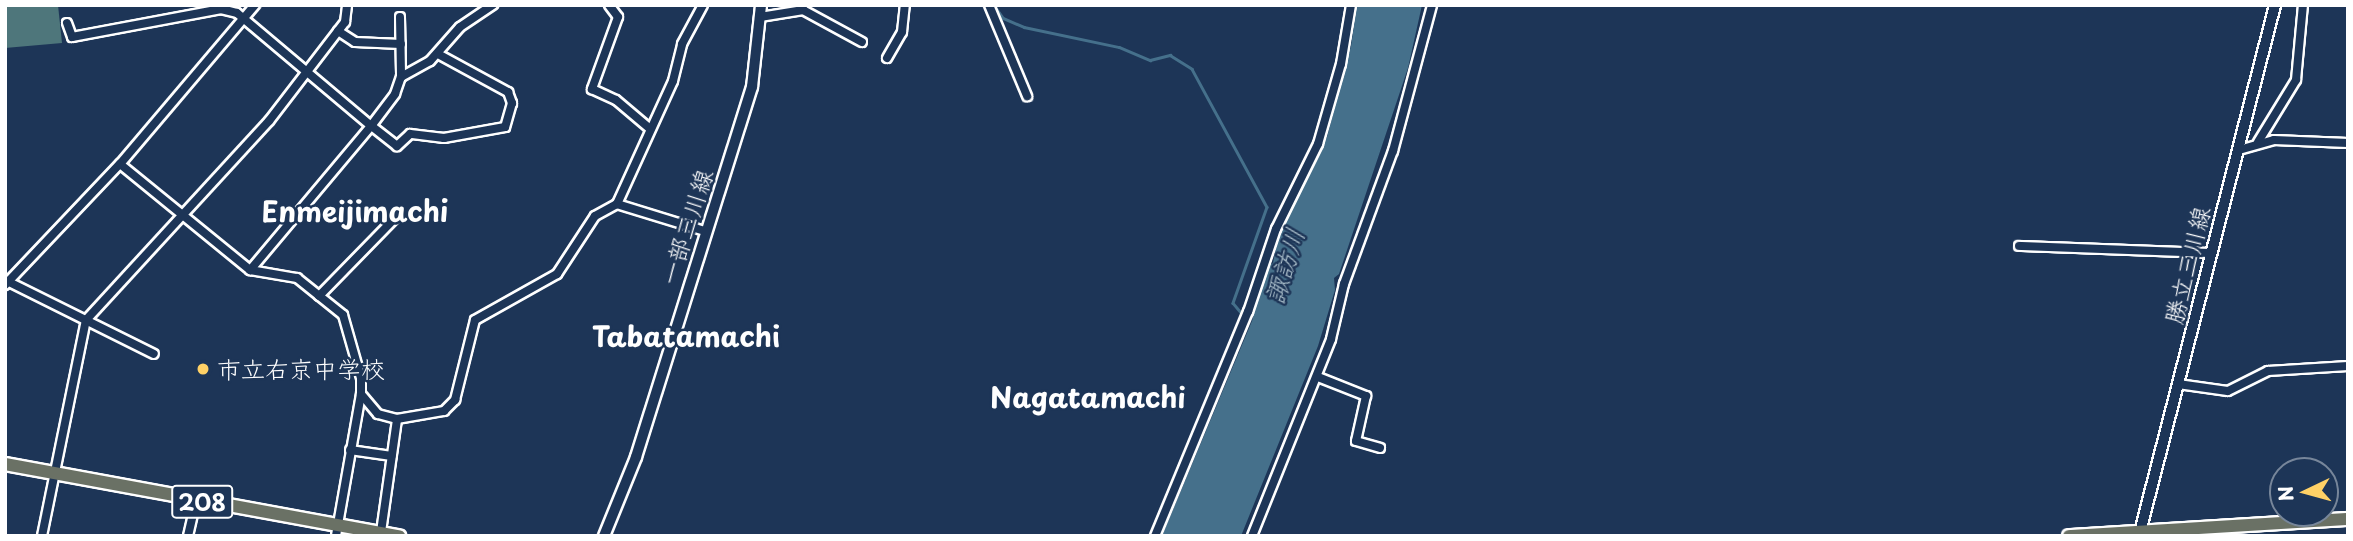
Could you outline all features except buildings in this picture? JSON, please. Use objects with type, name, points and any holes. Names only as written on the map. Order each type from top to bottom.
[{"type":"highway","name":"208","points":[[5,464],[337,530],[380,532],[399,536]]},
{"type":"highway","points":[[2068,536],[2348,519]]},
{"type":"main road","name":"勝立三川線","points":[[2140,533],[2275,5]]},
{"type":"main road","name":"一部三川線","points":[[604,536],[636,457],[752,87],[760,11]]},
{"type":"street","points":[[154,354],[6,282],[120,164],[255,5]]},
{"type":"street","points":[[42,536],[57,473],[86,320],[269,121],[345,22],[347,5]]},
{"type":"street","points":[[401,77],[438,54],[460,27],[493,5]]},
{"type":"street","points":[[609,5],[618,17],[592,89],[616,100],[649,128]]},
{"type":"street","points":[[361,394],[378,414],[397,419],[444,411],[455,400],[475,320],[557,274],[595,216],[617,204],[649,128],[663,107],[682,44],[703,5]]},
{"type":"street","points":[[887,58],[902,32],[905,5]]},
{"type":"street","points":[[989,5],[1027,96]]},
{"type":"street","points":[[1155,536],[1248,312],[1276,229],[1318,144],[1341,64],[1351,5]]},
{"type":"street","points":[[1252,536],[1318,377],[1344,284],[1393,151],[1432,5]]},
{"type":"street","points":[[2258,142],[2296,80],[2303,5]]},
{"type":"street","points":[[67,23],[72,37],[221,9],[243,19],[397,146],[410,134],[453,138],[505,127],[512,103],[509,92],[438,54]]},
{"type":"street","points":[[760,11],[803,10],[862,42]]},
{"type":"street","points":[[250,270],[395,94],[401,77],[400,17]]},
{"type":"street","points":[[338,31],[355,42],[401,44]]},
{"type":"street","points":[[2239,150],[2258,142],[2348,144]]},
{"type":"street","points":[[120,164],[181,218],[250,270],[297,278],[343,315],[361,378],[361,394],[337,530]]},
{"type":"street","points":[[617,204],[705,231]]},
{"type":"street","points":[[319,296],[395,218]]},
{"type":"street","points":[[2019,246],[2212,253]]},
{"type":"street","points":[[2178,384],[2228,391],[2268,371],[2348,366]]},
{"type":"street","points":[[1318,377],[1366,396],[1356,440],[1380,448]]},
{"type":"street","points":[[380,532],[397,419]]},
{"type":"street","points":[[350,450],[391,456]]},
{"type":"street","points":[[188,536],[196,501]]},
{"type":"green space","points":[[5,5],[58,5],[62,43],[5,48]]},
{"type":"water","name":"諏訪川","points":[[1357,5],[1422,5],[1408,68],[1339,274],[1334,278],[1335,290],[1318,346],[1241,536],[1162,536],[1252,321],[1266,268],[1273,263],[1278,238],[1327,137],[1351,46]]},
{"type":"waterway","points":[[994,5],[1003,18],[1024,27],[1119,47],[1150,60],[1170,55],[1192,69],[1267,207],[1233,303],[1243,315]]},
{"type":"place","name":"市立右京中学校","points":[[203,369]]},
{"type":"district","name":"Enmeijimachi","points":[[355,211]]},
{"type":"district","name":"Tabatamachi","points":[[686,336]]},
{"type":"district","name":"Nagatamachi","points":[[1088,397]]}]
